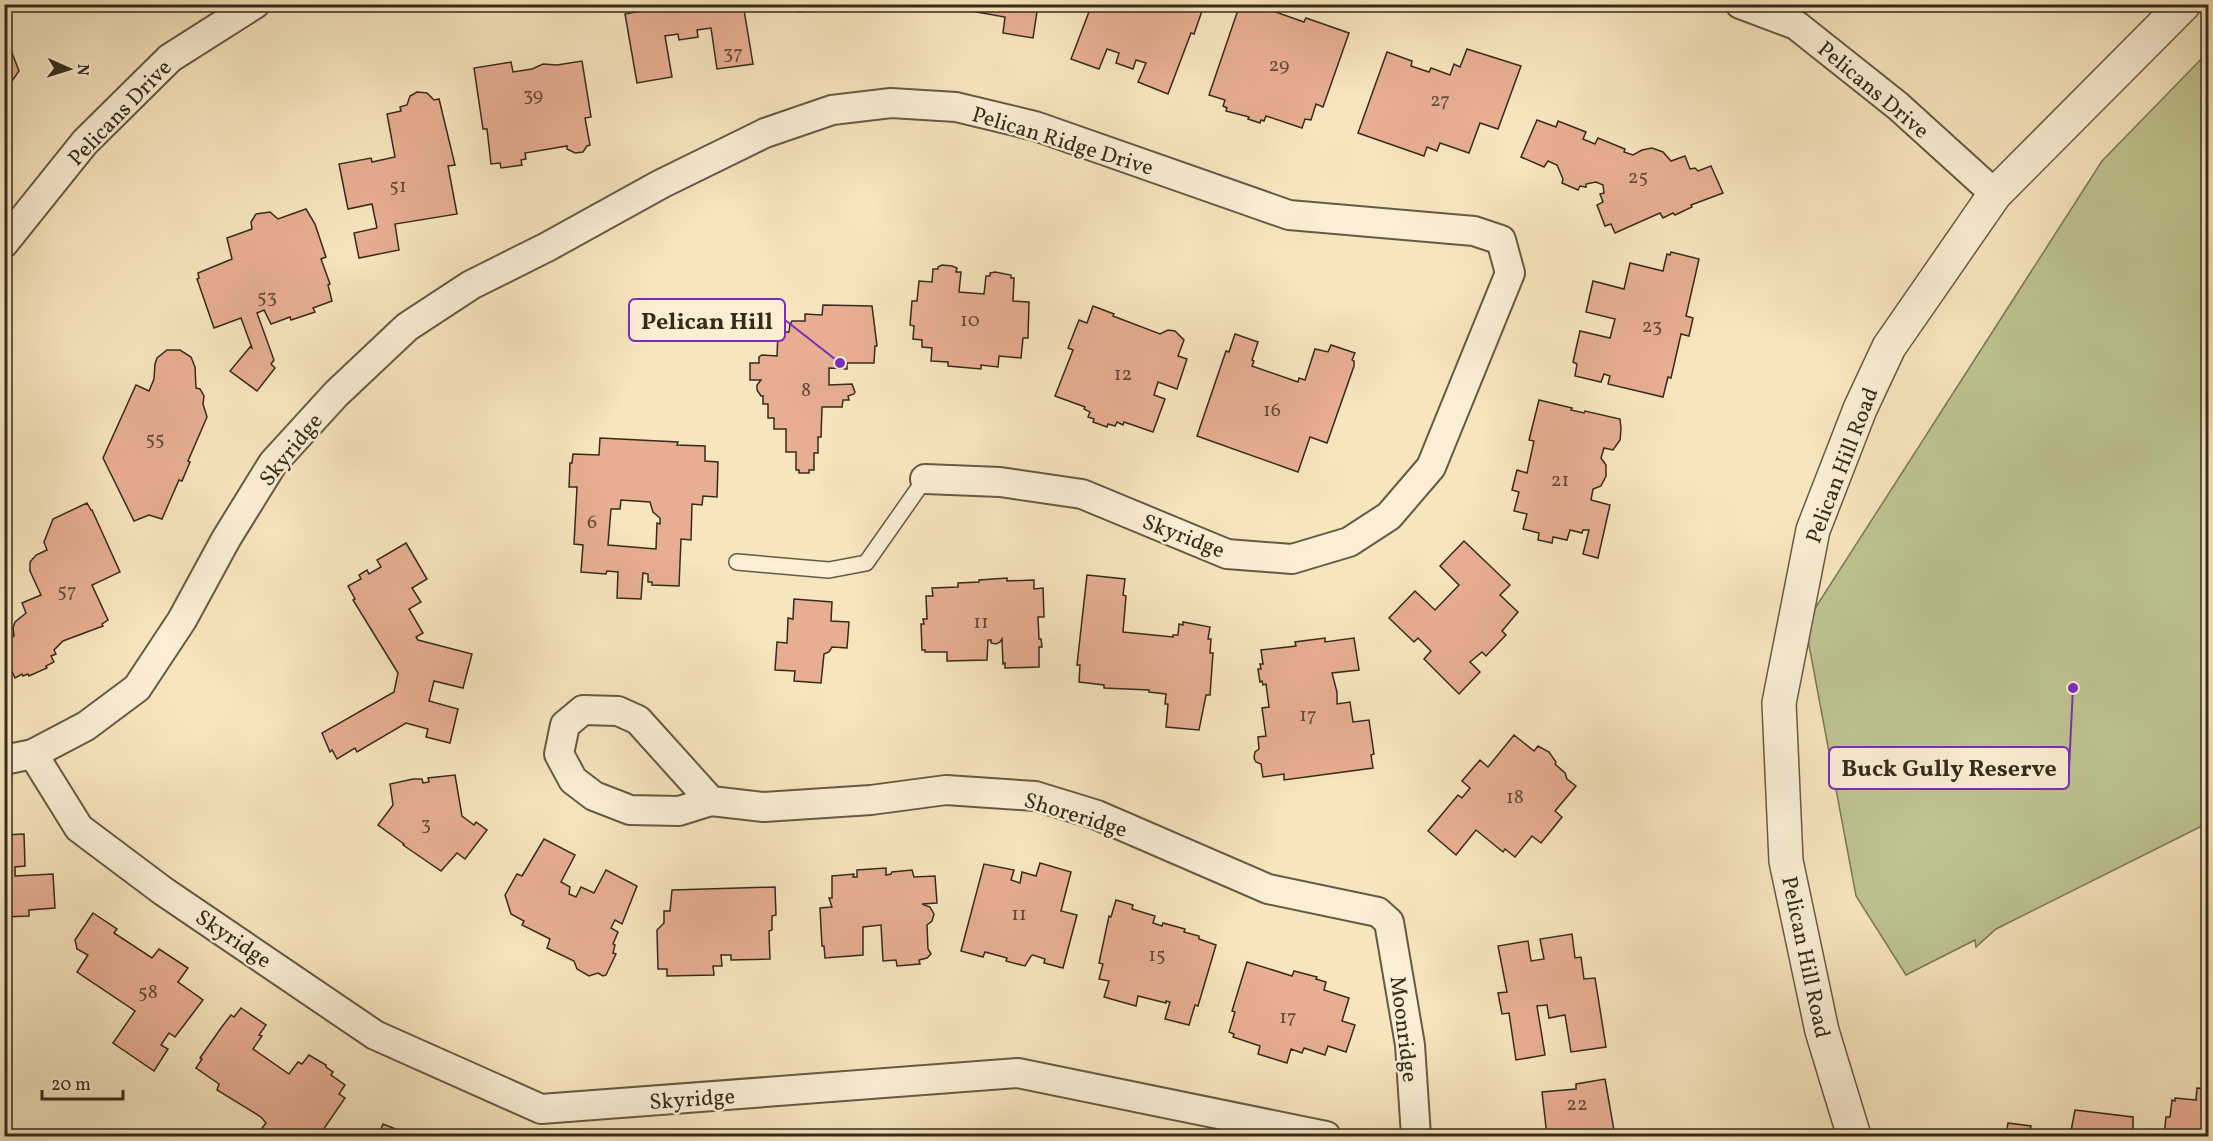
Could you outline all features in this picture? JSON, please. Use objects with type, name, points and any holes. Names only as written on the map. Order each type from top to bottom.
[{"type":"street","name":"Pelicans Drive","points":[[4,243],[85,142],[170,58],[255,4]]},
{"type":"street","name":"Pelicans Drive","points":[[1740,4],[1796,25],[1898,106],[1995,194]]},
{"type":"street","name":"Pelican Hill Road","points":[[1854,1137],[1822,1031],[1786,861],[1779,704],[1813,530],[1860,409],[1889,347],[1995,194],[2184,4]]},
{"type":"street","name":"Pelican Ridge Drive","points":[[661,184],[765,133],[832,110],[891,103],[956,107],[1035,126],[1289,214],[1474,231]]},
{"type":"street","name":"Skyridge","points":[[661,184],[547,247],[471,285],[407,327],[336,394],[273,463],[226,539],[182,620],[137,688],[86,726],[33,754],[79,828],[163,891],[375,1035],[541,1110],[1018,1073],[1326,1137]]},
{"type":"street","name":"Skyridge","points":[[925,479],[1000,482],[1082,494],[1227,554],[1292,559],[1349,542],[1389,516],[1431,467],[1475,361],[1510,273],[1501,240],[1474,231]]},
{"type":"street","name":"Shoreridge","points":[[711,801],[638,720],[618,711],[583,710],[565,724],[559,754],[573,780],[594,796],[630,810],[679,811],[711,801],[764,807],[871,800],[946,790],[1035,796],[1097,815],[1268,890],[1378,912],[1389,922]]},
{"type":"street","points":[[4,760],[33,754]]},
{"type":"street","name":"Moonridge","points":[[1389,922],[1410,1045],[1416,1137]]},
{"type":"lane","points":[[737,562],[829,570],[866,563],[925,479]]},
{"type":"green space","points":[[2208,52],[2208,823],[1996,929],[1976,947],[1975,940],[1906,975],[1856,896],[1805,624],[2102,161]]},
{"type":"building","points":[[646,4],[743,4],[753,64],[717,69],[711,28],[697,30],[698,37],[679,40],[678,34],[665,36],[672,77],[637,83],[625,14],[647,10]]},
{"type":"building","points":[[776,4],[819,4],[820,10],[798,12],[797,6],[776,8]]},
{"type":"building","points":[[833,4],[861,4],[833,7]]},
{"type":"building","points":[[949,4],[1038,5],[1033,38],[1003,33],[1005,17],[949,7]]},
{"type":"building","points":[[1092,4],[1194,4],[1203,8],[1168,94],[1138,82],[1146,63],[1136,60],[1133,69],[1116,63],[1119,53],[1107,49],[1099,69],[1071,59]]},
{"type":"building","points":[[1240,4],[1253,4],[1304,22],[1306,18],[1349,33],[1323,107],[1316,104],[1311,120],[1305,119],[1302,128],[1266,116],[1260,123],[1248,119],[1249,117],[1226,111],[1227,108],[1223,106],[1225,100],[1209,95]]},
{"type":"building","points":[[4,40],[19,71],[5,91],[8,93],[4,97]]},
{"type":"building","points":[[1467,49],[1521,66],[1498,129],[1480,123],[1469,153],[1440,143],[1437,151],[1427,147],[1424,156],[1358,133],[1387,52],[1412,61],[1411,66],[1429,72],[1431,68],[1450,75],[1454,64],[1460,67]]},
{"type":"building","points":[[582,61],[591,117],[585,118],[590,145],[583,152],[575,153],[567,149],[567,146],[525,153],[526,159],[521,160],[522,165],[501,168],[500,163],[491,164],[487,129],[483,129],[474,68],[511,62],[513,72],[532,69],[543,64],[557,65]]},
{"type":"building","points":[[417,92],[427,93],[434,100],[439,99],[455,165],[448,166],[457,214],[395,224],[399,250],[359,258],[354,233],[377,228],[372,204],[348,209],[339,164],[371,158],[372,162],[395,157],[387,114],[401,111],[400,107],[407,105],[410,96]]},
{"type":"building","points":[[1537,120],[1556,127],[1558,121],[1586,132],[1583,139],[1595,144],[1598,138],[1625,149],[1624,152],[1633,155],[1652,148],[1663,152],[1671,161],[1685,156],[1690,169],[1695,168],[1698,171],[1711,166],[1723,193],[1691,205],[1692,207],[1675,215],[1673,213],[1663,218],[1660,213],[1615,233],[1611,224],[1605,226],[1597,205],[1603,202],[1600,194],[1604,193],[1603,185],[1596,182],[1586,184],[1586,187],[1580,186],[1578,190],[1562,183],[1563,179],[1557,165],[1548,161],[1544,167],[1521,157]]},
{"type":"building","points":[[306,209],[315,224],[326,257],[321,259],[330,284],[328,285],[332,301],[313,308],[315,312],[271,324],[264,310],[257,313],[274,360],[271,364],[275,368],[257,391],[230,371],[250,347],[252,348],[241,318],[214,328],[197,279],[199,278],[198,273],[232,259],[227,238],[252,229],[251,222],[256,214],[270,212],[278,219]]},
{"type":"building","points":[[1671,252],[1699,259],[1686,316],[1693,318],[1689,336],[1681,334],[1671,378],[1668,377],[1663,397],[1608,384],[1610,376],[1604,374],[1601,382],[1575,376],[1577,364],[1573,362],[1580,331],[1610,338],[1615,319],[1586,312],[1593,281],[1624,289],[1630,263],[1663,271],[1667,254],[1670,255]]},
{"type":"building","points":[[942,265],[952,266],[957,268],[956,272],[961,272],[959,292],[984,294],[986,276],[990,276],[990,273],[1011,275],[1011,278],[1014,278],[1013,301],[1029,302],[1028,338],[1023,338],[1021,358],[999,356],[998,367],[981,365],[981,369],[948,366],[948,362],[931,361],[932,348],[922,347],[922,340],[913,339],[914,326],[910,325],[912,301],[917,301],[919,281],[932,282],[933,269],[938,269]]},
{"type":"building","points":[[823,305],[872,306],[877,346],[875,346],[874,363],[847,363],[847,369],[829,368],[829,385],[852,384],[855,392],[848,396],[849,400],[843,400],[842,407],[822,407],[821,437],[818,437],[818,453],[814,453],[814,470],[809,470],[809,473],[799,473],[799,470],[796,470],[796,452],[786,452],[786,429],[774,429],[774,418],[768,418],[768,404],[763,404],[763,396],[757,390],[757,385],[761,380],[750,380],[750,363],[759,363],[759,357],[762,355],[777,356],[778,332],[789,332],[792,321],[805,321],[805,314],[822,315]]},
{"type":"building","points":[[1093,306],[1160,334],[1168,330],[1175,331],[1184,340],[1178,356],[1187,359],[1177,389],[1158,382],[1154,395],[1165,399],[1153,432],[1124,422],[1123,425],[1117,422],[1115,426],[1108,424],[1107,427],[1093,422],[1094,419],[1088,417],[1090,412],[1084,409],[1085,407],[1055,396],[1073,350],[1068,348],[1079,320],[1087,323]]},
{"type":"building","points":[[1235,334],[1258,342],[1252,366],[1298,382],[1299,378],[1305,380],[1315,349],[1328,352],[1331,345],[1355,353],[1352,360],[1354,366],[1327,443],[1310,437],[1298,472],[1197,436],[1226,351],[1229,352]]},
{"type":"building","points":[[167,350],[180,350],[191,357],[195,367],[196,388],[200,389],[204,396],[203,404],[207,417],[182,481],[179,480],[162,519],[149,515],[134,521],[103,458],[136,385],[149,391],[154,379],[157,358]]},
{"type":"building","points":[[1539,400],[1572,408],[1571,410],[1620,419],[1620,440],[1613,450],[1604,448],[1601,458],[1606,465],[1606,476],[1601,486],[1593,489],[1591,500],[1610,505],[1598,558],[1583,554],[1589,530],[1583,530],[1582,533],[1570,530],[1567,540],[1553,537],[1552,543],[1538,540],[1539,533],[1523,529],[1527,514],[1514,511],[1519,492],[1512,490],[1517,470],[1527,473],[1534,441],[1529,440]]},
{"type":"building","points":[[600,438],[678,442],[677,445],[705,446],[705,461],[718,462],[717,497],[703,496],[702,505],[692,504],[691,540],[681,539],[679,586],[652,585],[652,582],[648,582],[648,574],[643,573],[641,599],[617,598],[618,572],[607,571],[606,574],[581,572],[583,545],[574,544],[577,487],[569,487],[570,463],[572,463],[573,454],[599,455]],"holes":[[[621,500],[650,502],[653,512],[660,518],[660,524],[657,523],[656,549],[608,545],[611,509],[620,509]]]},
{"type":"building","points":[[87,503],[120,572],[92,585],[108,620],[102,624],[103,626],[63,641],[54,650],[56,654],[51,656],[54,662],[46,666],[47,668],[29,676],[22,674],[15,678],[9,665],[4,666],[4,640],[14,636],[15,622],[26,613],[22,603],[41,595],[30,571],[30,562],[36,555],[47,550],[44,542],[53,519]]},
{"type":"building","points":[[1464,541],[1510,585],[1500,595],[1518,612],[1502,631],[1506,635],[1486,656],[1482,652],[1470,662],[1480,672],[1459,694],[1424,659],[1431,651],[1418,638],[1414,642],[1389,618],[1415,591],[1435,610],[1459,585],[1440,566]]},
{"type":"building","points":[[406,543],[427,579],[412,588],[421,602],[409,609],[423,633],[416,637],[418,640],[472,654],[463,688],[434,681],[429,701],[458,709],[450,743],[426,737],[428,729],[406,723],[357,752],[355,748],[337,759],[332,750],[330,752],[322,733],[394,692],[398,673],[353,600],[355,599],[348,586],[361,579],[359,575],[367,570],[369,574],[381,567],[377,560]]},
{"type":"building","points":[[1087,575],[1125,579],[1123,632],[1173,637],[1173,635],[1178,635],[1179,624],[1183,625],[1183,622],[1210,627],[1208,639],[1211,639],[1210,653],[1213,653],[1210,695],[1206,695],[1199,730],[1166,727],[1168,704],[1165,704],[1166,694],[1149,692],[1149,690],[1104,688],[1104,685],[1079,682],[1080,665],[1077,665]]},
{"type":"building","points":[[1007,578],[1007,581],[1034,580],[1034,589],[1043,588],[1044,617],[1038,617],[1039,639],[1041,639],[1042,647],[1039,647],[1039,667],[1005,668],[1002,639],[996,644],[988,640],[987,660],[947,661],[947,652],[922,650],[921,624],[924,624],[923,619],[927,619],[926,596],[933,596],[932,588],[958,587],[958,583]]},
{"type":"building","points":[[794,599],[832,602],[831,621],[849,622],[847,648],[832,647],[824,654],[821,683],[794,681],[795,671],[775,670],[777,642],[787,643],[788,618],[793,619]]},
{"type":"building","points":[[1325,638],[1325,642],[1354,638],[1359,670],[1332,673],[1337,692],[1337,704],[1350,702],[1353,722],[1369,720],[1374,754],[1371,755],[1373,768],[1284,780],[1284,774],[1263,777],[1261,764],[1254,758],[1255,752],[1259,749],[1258,737],[1266,736],[1262,708],[1269,707],[1266,684],[1263,685],[1262,681],[1260,682],[1258,669],[1261,669],[1260,664],[1263,664],[1261,650],[1296,646],[1295,642]]},
{"type":"building","points":[[1514,735],[1534,751],[1538,746],[1549,752],[1555,764],[1576,786],[1555,811],[1562,817],[1541,843],[1532,836],[1515,857],[1505,849],[1503,852],[1476,830],[1456,855],[1428,831],[1458,795],[1462,798],[1470,788],[1462,781],[1480,760],[1488,767]]},
{"type":"building","points":[[455,775],[462,816],[474,825],[476,822],[487,830],[465,859],[457,853],[441,871],[378,825],[393,805],[390,784],[413,779],[422,779],[423,783],[429,782],[428,778]]},
{"type":"building","points":[[24,834],[25,866],[15,867],[15,876],[53,874],[55,908],[29,910],[29,916],[4,917],[4,835]]},
{"type":"building","points":[[544,839],[575,855],[561,882],[570,887],[569,894],[576,897],[581,887],[594,893],[606,870],[637,886],[622,924],[615,920],[611,928],[618,932],[613,944],[615,945],[613,953],[616,954],[606,975],[598,973],[589,976],[577,969],[574,961],[547,948],[550,939],[522,925],[524,921],[511,914],[505,895],[517,874],[522,876]]},
{"type":"building","points":[[1040,863],[1071,872],[1061,911],[1077,915],[1063,968],[1044,963],[1045,959],[1033,955],[1025,966],[985,952],[983,957],[961,951],[984,864],[1014,870],[1011,880],[1020,883],[1022,872],[1036,876]]},
{"type":"building","points":[[886,868],[886,875],[892,872],[912,870],[914,877],[935,876],[937,903],[922,904],[930,907],[934,914],[932,921],[927,925],[928,949],[931,954],[919,960],[920,964],[897,966],[896,960],[883,961],[881,925],[863,927],[863,955],[825,958],[820,908],[832,907],[829,898],[832,898],[832,876],[854,874],[853,877],[857,877],[857,870]]},
{"type":"building","points":[[775,887],[776,915],[772,916],[772,930],[769,931],[770,959],[731,960],[731,955],[721,955],[722,966],[713,966],[714,975],[667,976],[667,969],[658,969],[657,930],[664,923],[664,911],[670,911],[672,890]]},
{"type":"building","points":[[1116,900],[1133,905],[1132,909],[1155,916],[1153,923],[1162,926],[1163,923],[1185,929],[1184,932],[1199,936],[1199,939],[1216,945],[1198,1006],[1195,1005],[1189,1025],[1165,1019],[1170,1002],[1138,996],[1136,1006],[1104,997],[1109,981],[1099,979],[1103,964],[1099,963],[1109,916],[1111,917]]},
{"type":"building","points":[[93,913],[117,929],[114,933],[152,958],[159,949],[188,968],[178,982],[203,1000],[175,1037],[169,1033],[161,1045],[168,1049],[154,1071],[113,1043],[135,1011],[77,972],[88,955],[77,949],[75,940]]},
{"type":"building","points":[[1572,934],[1575,958],[1581,957],[1584,979],[1595,978],[1606,1047],[1571,1052],[1565,1015],[1549,1018],[1547,1005],[1537,1006],[1545,1055],[1516,1060],[1509,1013],[1502,1014],[1498,993],[1507,992],[1498,946],[1528,941],[1531,961],[1544,959],[1540,939]]},
{"type":"building","points":[[1247,962],[1292,976],[1294,971],[1317,977],[1316,979],[1326,982],[1324,990],[1349,998],[1342,1021],[1355,1025],[1346,1052],[1328,1046],[1325,1055],[1304,1048],[1302,1053],[1291,1049],[1287,1063],[1258,1054],[1260,1046],[1233,1037],[1234,1034],[1229,1032],[1235,1012],[1232,1011]]},
{"type":"building","points":[[241,1008],[266,1025],[253,1049],[289,1074],[298,1062],[302,1064],[309,1055],[326,1065],[333,1072],[331,1075],[345,1085],[339,1094],[345,1098],[319,1136],[265,1136],[259,1132],[266,1123],[261,1117],[217,1090],[219,1084],[196,1068],[202,1059],[200,1058],[221,1028],[231,1015],[234,1017]]},
{"type":"building","points":[[1605,1079],[1615,1136],[1547,1136],[1542,1092],[1576,1089],[1576,1084]]},
{"type":"building","points":[[2197,1088],[2208,1089],[2208,1136],[2164,1136],[2166,1117],[2170,1117],[2172,1100],[2175,1101],[2175,1098],[2196,1100]]},
{"type":"building","points":[[2075,1110],[2133,1117],[2133,1136],[2070,1136]]},
{"type":"building","points":[[2008,1123],[2031,1126],[2029,1136],[2006,1136]]},
{"type":"building","points":[[383,1124],[413,1136],[378,1136]]},
{"type":"place","name":"Pelican Hill","points":[[840,363]]},
{"type":"place","name":"Buck Gully Reserve","points":[[2073,688]]}]
